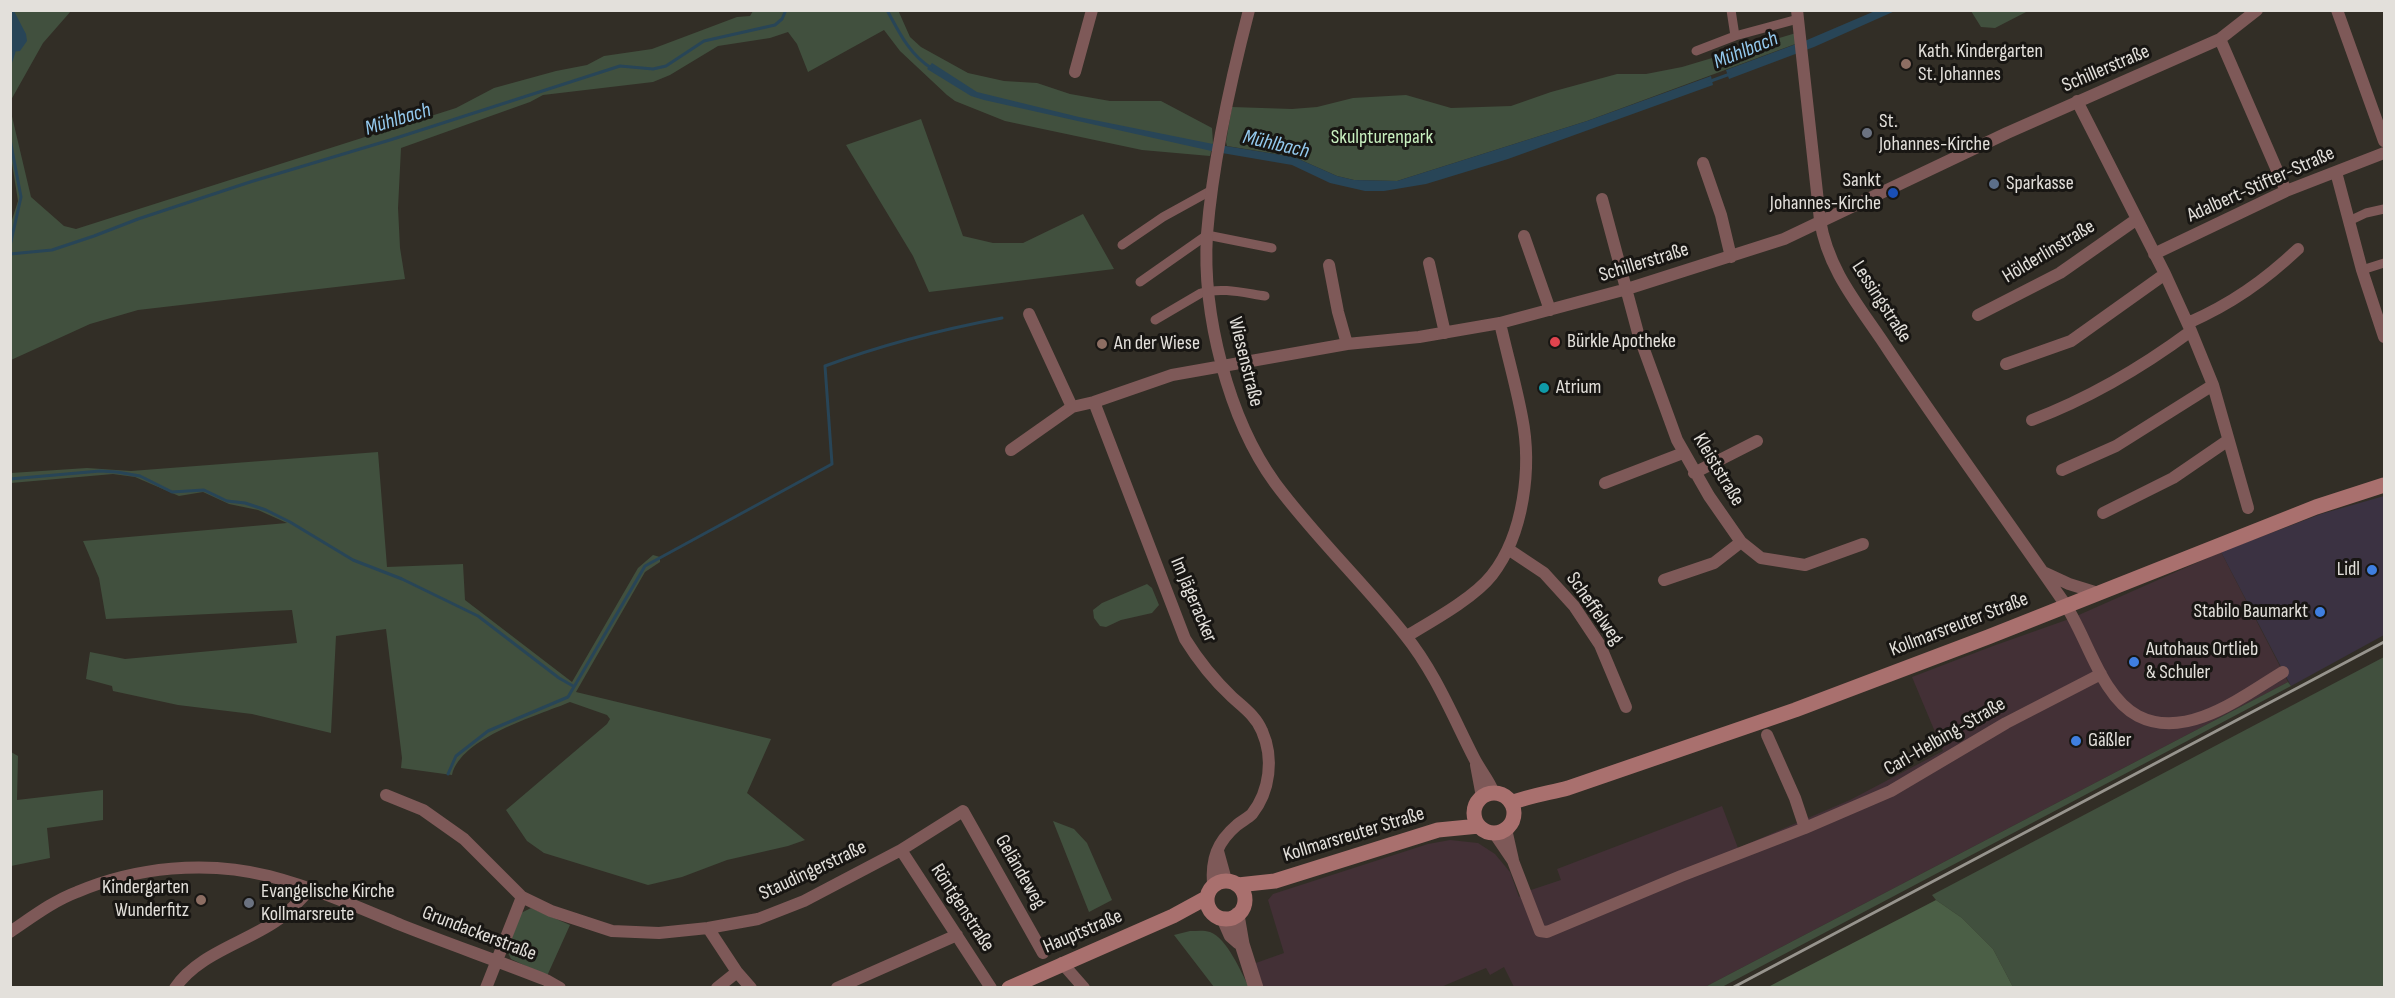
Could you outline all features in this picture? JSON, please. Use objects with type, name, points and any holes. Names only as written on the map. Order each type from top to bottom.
[{"type":"main road","name":"Kollmarsreuter Straße","points":[[1513,807],[1525,797],[1545,795],[1740,730],[2066,606],[2316,507],[2385,485]]},
{"type":"main road","points":[[1488,795],[1503,795],[1513,807],[1513,820],[1500,831],[1485,831],[1477,821],[1476,806],[1488,795]]},
{"type":"main road","name":"Kollmarsreuter Straße","points":[[1222,899],[1445,828],[1477,821]]},
{"type":"main road","name":"Kollmarsreuter Straße","points":[[1222,899],[1243,909],[1245,900],[1275,881]]},
{"type":"main road","name":"Hauptstraße","points":[[1009,987],[1173,916],[1222,899]]},
{"type":"street","points":[[1075,72],[1092,10]]},
{"type":"street","name":"Wiesenstraße","points":[[1249,10],[1237,56],[1217,158],[1207,235],[1209,291],[1221,365],[1229,393],[1246,435],[1270,475],[1331,550],[1407,636],[1449,705],[1475,760],[1488,779],[1488,795]]},
{"type":"street","points":[[1731,10],[1736,36]]},
{"type":"street","name":"Schillerstraße","points":[[1011,450],[1072,407],[1094,402],[1172,375],[1347,344],[1445,333],[1500,323],[1627,289],[1784,239],[1820,220],[2078,101],[2164,66],[2220,39],[2257,10]]},
{"type":"street","points":[[2337,10],[2385,141]]},
{"type":"street","points":[[1696,51],[1797,13]]},
{"type":"street","name":"Lessingstraße","points":[[1797,13],[1820,220],[1826,249],[1839,278],[2066,606]]},
{"type":"street","points":[[2220,39],[2286,191]]},
{"type":"street","points":[[2078,101],[2190,327],[2213,385],[2227,441],[2248,508]]},
{"type":"street","name":"Adalbert-Stifter-Straße","points":[[2154,254],[2286,191],[2385,153]]},
{"type":"street","points":[[1703,163],[1721,215],[1731,257]]},
{"type":"street","points":[[2336,172],[2362,270],[2381,313],[2385,337]]},
{"type":"street","points":[[1122,245],[1212,189]]},
{"type":"street","name":"Kleiststraße","points":[[1602,200],[1651,375],[1683,453],[1741,542],[1761,558],[1805,565],[1863,544]]},
{"type":"street","points":[[2349,221],[2366,213],[2385,209]]},
{"type":"street","name":"Hölderlinstraße","points":[[1978,315],[2060,273],[2137,219]]},
{"type":"street","points":[[1140,282],[1207,235],[1272,248]]},
{"type":"street","points":[[1524,236],[1550,310]]},
{"type":"street","points":[[2032,420],[2062,409],[2116,381],[2190,327],[2271,275],[2298,249]]},
{"type":"street","points":[[1429,263],[1445,333]]},
{"type":"street","points":[[2362,270],[2385,263]]},
{"type":"street","points":[[1329,265],[1347,344]]},
{"type":"street","points":[[2006,364],[2071,340],[2165,274]]},
{"type":"street","points":[[1155,320],[1201,293],[1209,291],[1265,296]]},
{"type":"street","points":[[1029,314],[1072,407]]},
{"type":"street","points":[[1407,636],[1442,615],[1484,584],[1508,549],[1522,500],[1526,459],[1522,419],[1500,323]]},
{"type":"street","points":[[2062,470],[2116,446],[2213,385]]},
{"type":"street","name":"Im Jägeracker","points":[[1094,402],[1185,639],[1203,665],[1230,696],[1249,712],[1262,730],[1269,753],[1270,768],[1261,800],[1251,816],[1223,838],[1218,851],[1222,899]]},
{"type":"street","points":[[1694,473],[1756,441]]},
{"type":"street","points":[[2103,513],[2174,478],[2227,441]]},
{"type":"street","points":[[1605,483],[1683,453]]},
{"type":"street","points":[[1664,580],[1713,563],[1741,542]]},
{"type":"street","name":"Scheffelweg","points":[[1508,549],[1544,573],[1574,606],[1600,645],[1626,708]]},
{"type":"street","name":"Lessingstraße","points":[[2042,571],[2069,584],[2098,593]]},
{"type":"street","points":[[2066,606],[2121,705],[2151,721],[2181,724],[2204,716],[2283,672]]},
{"type":"street","name":"Carl-Helbing-Straße","points":[[1500,831],[1540,931],[1547,932],[1891,791],[2006,723],[2102,674]]},
{"type":"street","points":[[1767,735],[1795,798],[1805,828]]},
{"type":"street","name":"Staudingerstraße","points":[[386,795],[423,810],[464,839],[522,897],[551,911],[612,930],[659,933],[708,928],[758,919],[804,901],[901,850],[963,811]]},
{"type":"street","name":"Geländeweg","points":[[963,811],[1043,952]]},
{"type":"street","name":"Röntgenstraße","points":[[901,850],[991,987]]},
{"type":"street","name":"Grundackerstraße","points":[[10,932],[75,892],[149,871],[225,868],[311,888],[426,935],[497,960],[560,987]]},
{"type":"street","points":[[175,987],[188,971],[277,921],[311,888]]},
{"type":"street","points":[[486,987],[522,897]]},
{"type":"street","points":[[1222,899],[1231,935],[1242,944],[1256,987]]},
{"type":"street","points":[[708,928],[737,972],[751,987]]},
{"type":"street","points":[[837,987],[957,935]]},
{"type":"street","points":[[1062,963],[1084,987]]},
{"type":"street","points":[[717,987],[737,972]]},
{"type":"shaded area","points":[[2384,496],[2384,635],[2291,686],[2221,552],[2321,514]]},
{"type":"shaded area","points":[[2221,552],[2288,682],[1705,987],[1514,987],[1504,967],[1490,975],[1486,968],[1441,987],[1262,987],[1253,964],[1284,953],[1268,900],[1273,894],[1428,844],[1450,840],[1478,843],[1495,854],[1510,872],[1519,897],[1525,892],[1561,880],[1557,869],[1722,806],[1738,848],[1850,800],[1943,751],[1912,677],[2072,618]]},
{"type":"green space","points":[[898,10],[910,37],[921,47],[968,73],[1004,81],[1037,83],[1070,94],[1110,101],[1161,101],[1212,128],[1213,143],[1210,156],[1142,150],[1005,121],[955,101],[947,95],[900,51],[884,30],[808,72],[797,44],[788,32],[770,38],[718,46],[670,75],[653,82],[543,95],[530,102],[401,148],[398,208],[400,248],[405,279],[138,310],[90,324],[11,360],[10,226],[18,201],[11,157],[10,108],[31,197],[64,226],[76,229],[456,108],[494,88],[587,65],[604,56],[652,49],[737,17],[750,16],[753,11]]},
{"type":"green space","points":[[11,11],[71,11],[43,43],[11,100]]},
{"type":"green space","points":[[1971,11],[2028,11],[1995,28],[1981,27]]},
{"type":"green space","name":"Skulpturenpark","points":[[1796,33],[1798,43],[1587,121],[1397,181],[1354,180],[1337,176],[1294,157],[1227,146],[1226,142],[1232,107],[1292,109],[1317,107],[1353,98],[1406,95],[1451,108],[1511,106],[1551,92],[1617,74],[1646,74],[1682,67]]},
{"type":"green space","points":[[921,119],[963,236],[993,243],[1023,243],[1083,214],[1114,269],[929,292],[913,256],[846,145]]},
{"type":"green space","points":[[378,452],[387,567],[463,564],[465,600],[572,682],[638,568],[653,555],[660,557],[660,562],[645,572],[576,692],[771,739],[747,793],[805,840],[727,860],[682,877],[648,885],[544,853],[527,841],[506,810],[610,719],[607,715],[570,702],[521,721],[485,739],[458,762],[452,775],[401,768],[402,758],[386,629],[336,636],[331,733],[252,714],[178,705],[113,691],[112,686],[86,679],[90,652],[125,659],[297,643],[292,610],[106,619],[99,578],[83,541],[287,523],[258,510],[229,504],[203,492],[179,496],[135,477],[113,474],[11,483],[11,473],[87,468],[131,471]]},
{"type":"green space","points":[[1147,584],[1152,588],[1159,605],[1152,613],[1121,620],[1106,627],[1100,626],[1094,618],[1093,610],[1102,603]]},
{"type":"green space","points":[[2384,657],[2384,987],[2013,987],[1993,949],[1962,918],[1932,895]]},
{"type":"green space","points":[[2288,682],[2291,686],[1722,987],[1705,987]]},
{"type":"green space","points":[[11,752],[18,756],[17,800],[103,790],[103,820],[47,828],[50,858],[11,866]]},
{"type":"green space","points":[[1053,821],[1074,829],[1087,843],[1112,900],[1089,912]]},
{"type":"green space","points":[[1936,900],[1962,918],[1993,949],[2013,987],[1768,987]]},
{"type":"green space","points":[[531,908],[570,925],[547,976],[511,959],[507,951],[521,913]]},
{"type":"green space","points":[[1190,931],[1210,932],[1216,935],[1233,956],[1249,987],[1214,987],[1174,935]]},
{"type":"water","points":[[10,11],[14,11],[26,34],[27,41],[20,51],[11,52]]},
{"type":"water","points":[[1875,11],[1895,11],[1814,47],[1729,79],[1726,70],[1807,40]]},
{"type":"water","points":[[932,63],[977,92],[1079,117],[1213,144],[1294,157],[1337,176],[1354,180],[1397,181],[1587,121],[1711,76],[1713,85],[1508,159],[1426,184],[1384,191],[1365,191],[1330,183],[1292,165],[1216,152],[984,100],[971,96],[927,69]]},
{"type":"waterway","name":"Mühlbach","points":[[10,254],[52,250],[250,182],[390,140],[620,66],[653,69],[666,66],[704,41],[775,25],[782,19],[786,10]]},
{"type":"waterway","name":"Mühlbach","points":[[887,10],[911,49],[931,68]]},
{"type":"waterway","points":[[10,64],[14,52]]},
{"type":"waterway","name":"Mühlbach","points":[[1708,82],[1730,74]]},
{"type":"waterway","points":[[10,139],[21,197],[10,246]]},
{"type":"waterway","points":[[448,774],[456,756],[488,731],[568,697],[645,566],[832,464],[825,366],[912,338],[1002,318]]},
{"type":"waterway","points":[[10,479],[100,471],[117,472],[140,476],[172,492],[204,490],[227,501],[245,503],[266,510],[353,560],[402,579],[478,616],[559,678],[573,686]]},
{"type":"railway","points":[[1732,988],[2384,642]]},
{"type":"place","name":"Kath. Kindergarten St. Johannes","points":[[1906,64]]},
{"type":"place","name":"St. Johannes-Kirche","points":[[1867,133]]},
{"type":"place","name":"Sparkasse","points":[[1994,184]]},
{"type":"place","name":"Sankt Johannes-Kirche","points":[[1893,193]]},
{"type":"place","name":"Bürkle Apotheke","points":[[1555,342]]},
{"type":"place","name":"An der Wiese","points":[[1102,344]]},
{"type":"place","name":"Atrium","points":[[1544,388]]},
{"type":"place","name":"Lidl","points":[[2372,570]]},
{"type":"place","name":"Stabilo Baumarkt","points":[[2320,612]]},
{"type":"place","name":"Autohaus Ortlieb & Schuler","points":[[2134,662]]},
{"type":"place","name":"Gäßler","points":[[2076,741]]},
{"type":"place","name":"Kindergarten Wunderfitz","points":[[201,900]]},
{"type":"place","name":"Evangelische Kirche Kollmarsreute","points":[[249,903]]}]
